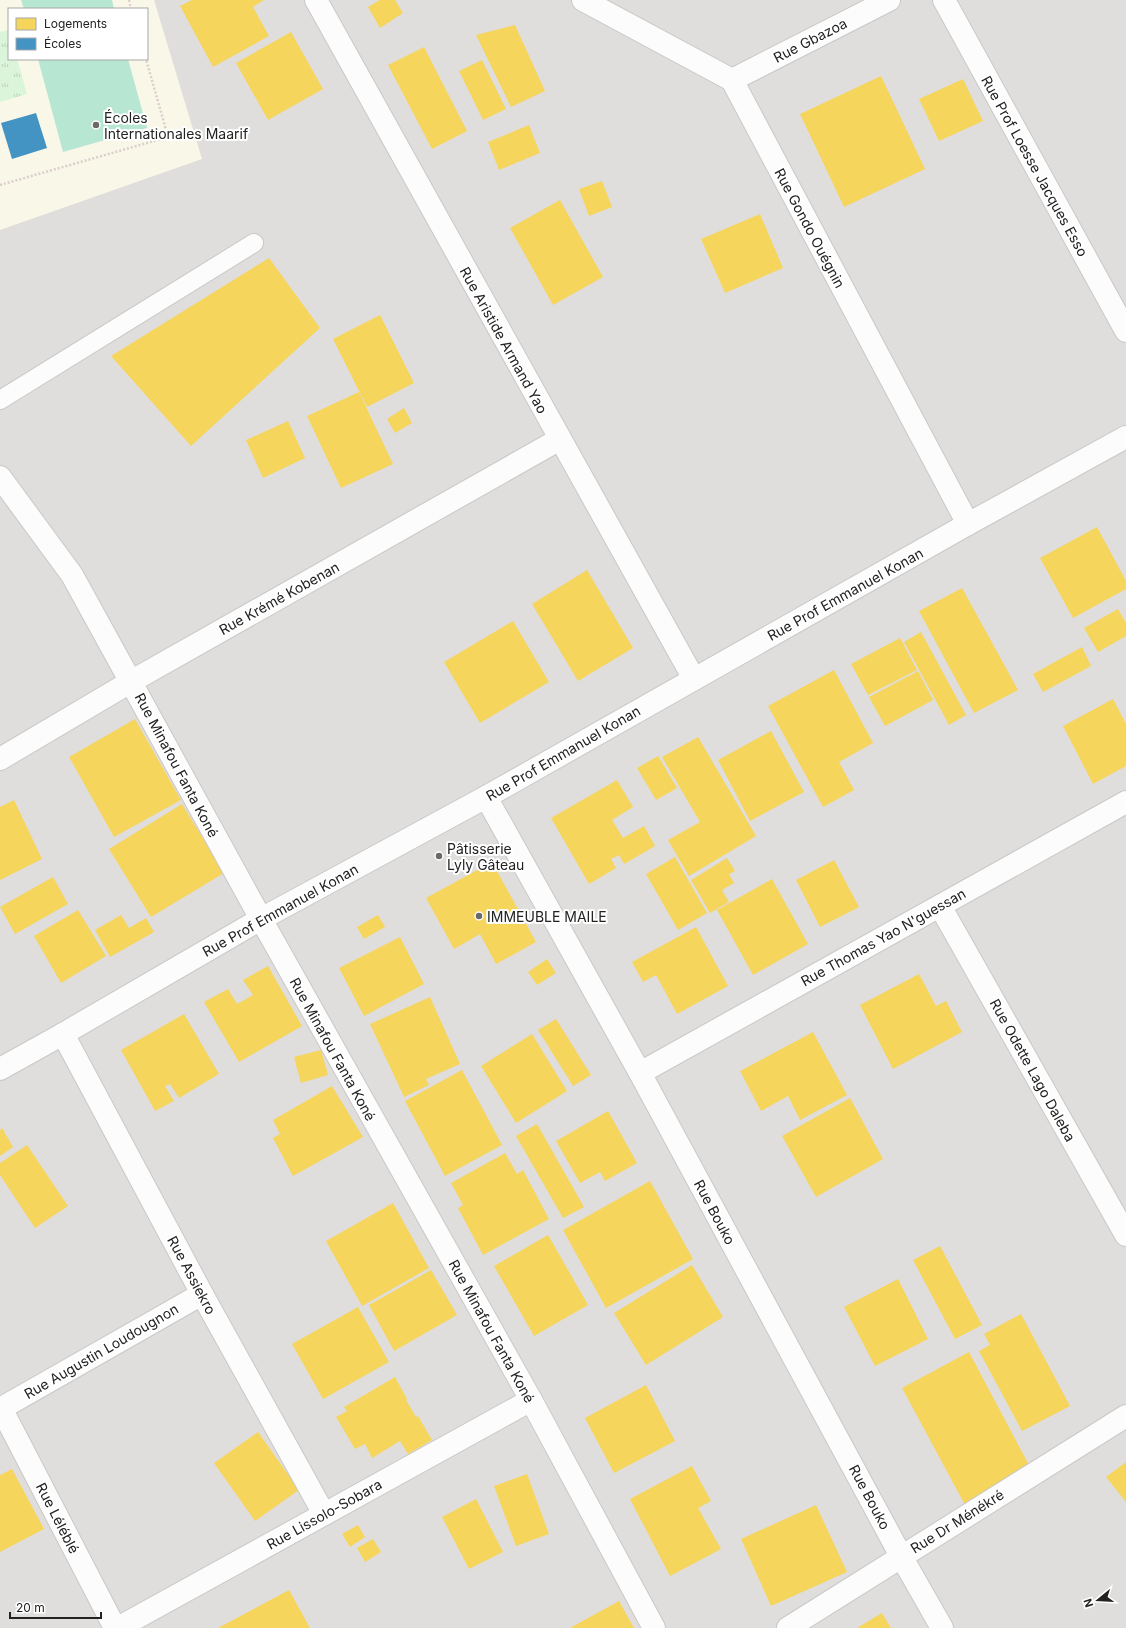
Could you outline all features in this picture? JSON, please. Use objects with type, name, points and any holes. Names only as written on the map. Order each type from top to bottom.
[{"type":"street","name":"Rue Aristide Armand Yao","points":[[316,0],[694,679]]},
{"type":"street","points":[[583,0],[732,80]]},
{"type":"street","name":"Rue Gbazoa","points":[[732,80],[889,0]]},
{"type":"street","name":"Rue Prof Loesse Jacques Esso","points":[[944,0],[1126,331]]},
{"type":"street","name":"Rue Gondo Ouégnin","points":[[732,80],[968,524]]},
{"type":"street","name":"Rue Prof Emmanuel Konan","points":[[0,1069],[261,919],[486,797],[968,524],[1126,437]]},
{"type":"street","name":"Rue Krémé Kobenan","points":[[0,759],[132,682],[560,440]]},
{"type":"street","name":"Rue Minafou Fanta Koné","points":[[4,490],[72,575],[261,919],[531,1400],[654,1628]]},
{"type":"street","name":"Rue Bouko","points":[[486,797],[640,1073],[901,1556],[942,1628]]},
{"type":"street","name":"Rue Thomas Yao N'guessan","points":[[640,1073],[1126,802]]},
{"type":"street","name":"Rue Odette Lago Daleba","points":[[940,906],[1126,1235]]},
{"type":"street","name":"Rue Assiekro","points":[[62,1034],[202,1294],[324,1514]]},
{"type":"street","name":"Rue Augustin Loudougnon","points":[[0,1408],[202,1294]]},
{"type":"street","name":"Rue Lissolo-Sobara","points":[[118,1628],[531,1400]]},
{"type":"street","name":"Rue Léléblé","points":[[0,1408],[115,1628]]},
{"type":"street","name":"Rue Dr Ménékré","points":[[788,1628],[1126,1416]]},
{"type":"lane","points":[[0,400],[254,243]]},
{"type":"path","points":[[0,185],[168,136],[146,60]]},
{"type":"shaded area","points":[[0,0],[1126,0],[1126,1628],[0,1628]]},
{"type":"shaded area","name":"Écoles Internationales Maarif","points":[[0,0],[154,0],[202,159],[0,230]]},
{"type":"green space","points":[[21,0],[112,0],[114,8],[24,8]]},
{"type":"green space","points":[[8,30],[8,60],[17,60],[27,94],[0,102],[0,32]]},
{"type":"green space","points":[[38,60],[128,60],[147,128],[63,152]]},
{"type":"building: Logements","points":[[192,0],[264,0],[253,7],[269,36],[213,67],[180,6]]},
{"type":"building: Logements","points":[[380,0],[395,0],[403,13],[380,28],[368,7]]},
{"type":"building: Logements","points":[[515,25],[545,91],[511,107],[476,35]]},
{"type":"building: Logements","points":[[291,32],[323,89],[268,120],[236,63]]},
{"type":"building: Logements","points":[[424,47],[467,131],[432,149],[388,65]]},
{"type":"building: Logements","points":[[482,60],[506,109],[483,120],[459,71]]},
{"type":"building: Logements","points":[[881,76],[925,169],[844,207],[800,114]]},
{"type":"building: Logements","points":[[963,79],[983,121],[939,141],[919,99]]},
{"type":"building: Logements","points":[[529,125],[540,153],[499,170],[488,142]]},
{"type":"building: Logements","points":[[602,181],[612,207],[589,216],[579,189]]},
{"type":"building: Logements","points":[[560,200],[603,277],[553,305],[510,228]]},
{"type":"building: Logements","points":[[760,214],[783,268],[725,293],[701,239]]},
{"type":"building: Logements","points":[[269,258],[320,328],[191,446],[111,356]]},
{"type":"building: Logements","points":[[380,315],[414,383],[367,407],[333,339]]},
{"type":"building: Logements","points":[[359,392],[393,464],[341,488],[307,416]]},
{"type":"building: Logements","points":[[404,408],[412,423],[395,433],[387,419]]},
{"type":"building: Logements","points":[[288,421],[305,458],[263,478],[246,440]]},
{"type":"building: Logements","points":[[1097,527],[1126,581],[1126,589],[1073,618],[1040,558]]},
{"type":"building: Logements","points":[[587,570],[633,648],[578,681],[532,604]]},
{"type":"building: Logements","points":[[962,588],[1018,690],[974,713],[919,611]]},
{"type":"building: Logements","points":[[1118,609],[1126,623],[1126,636],[1098,652],[1084,628]]},
{"type":"building: Logements","points":[[513,621],[549,682],[480,723],[444,662]]},
{"type":"building: Logements","points":[[921,632],[966,715],[949,725],[904,642]]},
{"type":"building: Logements","points":[[900,638],[917,670],[868,695],[851,664]]},
{"type":"building: Logements","points":[[1082,647],[1091,666],[1043,692],[1033,674]]},
{"type":"building: Logements","points":[[834,670],[873,743],[839,762],[854,790],[823,807],[768,706]]},
{"type":"building: Logements","points":[[918,671],[933,700],[885,726],[869,697]]},
{"type":"building: Logements","points":[[1113,699],[1126,724],[1126,766],[1093,784],[1063,726]]},
{"type":"building: Logements","points":[[135,719],[181,800],[114,837],[69,757]]},
{"type":"building: Logements","points":[[771,731],[804,792],[750,821],[718,760]]},
{"type":"building: Logements","points":[[698,737],[756,836],[689,876],[668,840],[700,822],[662,757]]},
{"type":"building: Logements","points":[[658,756],[677,788],[656,800],[637,768]]},
{"type":"building: Logements","points":[[617,780],[633,807],[612,820],[623,838],[644,826],[655,846],[624,864],[619,855],[611,859],[616,868],[589,884],[551,818]]},
{"type":"building: Logements","points":[[14,800],[42,859],[0,880],[0,807]]},
{"type":"building: Logements","points":[[182,804],[224,873],[151,917],[109,849]]},
{"type":"building: Logements","points":[[675,857],[707,913],[678,930],[646,874]]},
{"type":"building: Logements","points":[[727,858],[735,871],[729,874],[734,883],[722,890],[729,902],[710,913],[691,880]]},
{"type":"building: Logements","points":[[834,860],[859,907],[820,927],[796,880]]},
{"type":"building: Logements","name":"IMMEUBLE MAILE","points":[[492,862],[536,942],[496,964],[480,934],[454,949],[426,898]]},
{"type":"building: Logements","points":[[53,877],[68,904],[15,934],[0,907]]},
{"type":"building: Logements","points":[[772,879],[808,944],[753,975],[717,910]]},
{"type":"building: Logements","points":[[78,910],[106,956],[61,983],[34,936]]},
{"type":"building: Logements","points":[[121,915],[129,928],[146,918],[154,932],[110,957],[95,930]]},
{"type":"building: Logements","points":[[378,915],[385,927],[364,939],[357,927]]},
{"type":"building: Logements","points":[[696,927],[728,986],[677,1014],[656,975],[643,982],[632,962]]},
{"type":"building: Logements","points":[[400,937],[424,984],[364,1016],[339,968]]},
{"type":"building: Logements","points":[[547,959],[556,973],[537,985],[528,972]]},
{"type":"building: Logements","points":[[268,966],[302,1026],[239,1062],[204,1002],[228,989],[237,1004],[253,995],[243,980]]},
{"type":"building: Logements","points":[[919,974],[936,1006],[946,1001],[962,1032],[893,1069],[860,1005]]},
{"type":"building: Logements","points":[[430,997],[460,1064],[426,1079],[429,1085],[404,1097],[370,1024]]},
{"type":"building: Logements","points":[[184,1014],[219,1074],[179,1098],[170,1084],[165,1086],[174,1101],[155,1111],[121,1050]]},
{"type":"building: Logements","points":[[556,1019],[591,1075],[573,1086],[538,1030]]},
{"type":"building: Logements","points":[[813,1032],[847,1095],[800,1120],[788,1096],[761,1111],[740,1071]]},
{"type":"building: Logements","points":[[532,1034],[567,1091],[516,1123],[481,1066]]},
{"type":"building: Logements","points":[[321,1050],[328,1075],[301,1083],[294,1057]]},
{"type":"building: Logements","points":[[462,1070],[502,1145],[445,1176],[405,1101]]},
{"type":"building: Logements","points":[[332,1086],[363,1137],[293,1176],[273,1138],[280,1134],[273,1120]]},
{"type":"building: Logements","points":[[850,1098],[883,1159],[816,1197],[782,1136]]},
{"type":"building: Logements","points":[[608,1111],[637,1163],[605,1181],[600,1172],[580,1183],[556,1141]]},
{"type":"building: Logements","points":[[537,1124],[584,1207],[563,1218],[516,1136]]},
{"type":"building: Logements","points":[[2,1128],[13,1147],[0,1156],[0,1130]]},
{"type":"building: Logements","points":[[27,1145],[68,1206],[35,1228],[0,1175],[0,1163]]},
{"type":"building: Logements","points":[[505,1153],[517,1174],[523,1170],[549,1219],[483,1255],[458,1208],[463,1205],[451,1183]]},
{"type":"building: Logements","points":[[650,1181],[693,1259],[606,1308],[563,1230]]},
{"type":"building: Logements","points":[[393,1203],[429,1268],[362,1306],[326,1241]]},
{"type":"building: Logements","points":[[548,1235],[588,1305],[534,1336],[494,1266]]},
{"type":"building: Logements","points":[[940,1246],[982,1325],[955,1339],[913,1260]]},
{"type":"building: Logements","points":[[692,1265],[723,1317],[646,1365],[614,1313]]},
{"type":"building: Logements","points":[[431,1270],[457,1315],[394,1351],[369,1305]]},
{"type":"building: Logements","points":[[898,1279],[928,1339],[875,1366],[844,1307]]},
{"type":"building: Logements","points":[[358,1307],[389,1362],[323,1399],[292,1344]]},
{"type":"building: Logements","points":[[1021,1314],[1070,1406],[1022,1431],[979,1351],[990,1345],[984,1334]]},
{"type":"building: Logements","points":[[969,1352],[1031,1469],[965,1505],[902,1388]]},
{"type":"building: Logements","points":[[395,1377],[407,1399],[406,1400],[416,1417],[418,1416],[432,1440],[408,1454],[400,1441],[372,1458],[365,1444],[355,1449],[336,1417],[347,1411],[344,1407]]},
{"type":"building: Logements","points":[[646,1385],[675,1441],[614,1473],[585,1418]]},
{"type":"building: Logements","points":[[258,1432],[299,1490],[255,1521],[214,1463]]},
{"type":"building: Logements","points":[[1126,1462],[1126,1502],[1106,1477]]},
{"type":"building: Logements","points":[[692,1466],[711,1501],[698,1508],[721,1549],[670,1576],[630,1499]]},
{"type":"building: Logements","points":[[12,1469],[44,1529],[0,1552],[0,1475]]},
{"type":"building: Logements","points":[[527,1474],[549,1534],[516,1546],[494,1486]]},
{"type":"building: Logements","points":[[476,1499],[503,1552],[469,1569],[442,1517]]},
{"type":"building: Logements","points":[[816,1505],[847,1572],[771,1606],[741,1539]]},
{"type":"building: Logements","points":[[358,1525],[365,1537],[350,1547],[342,1534]]},
{"type":"building: Logements","points":[[373,1539],[381,1552],[365,1562],[357,1548]]},
{"type":"building: Logements","points":[[289,1590],[310,1628],[218,1628]]},
{"type":"building: Logements","points":[[619,1601],[634,1628],[570,1628]]},
{"type":"building: Logements","points":[[882,1613],[891,1628],[857,1628]]},
{"type":"building: Écoles","points":[[36,113],[47,148],[12,159],[1,123]]},
{"type":"place","name":"Écoles Internationales Maarif","points":[[96,125]]},
{"type":"place","name":"Pâtisserie Lyly Gâteau","points":[[439,856]]},
{"type":"place","name":"IMMEUBLE MAILE","points":[[479,916]]}]
